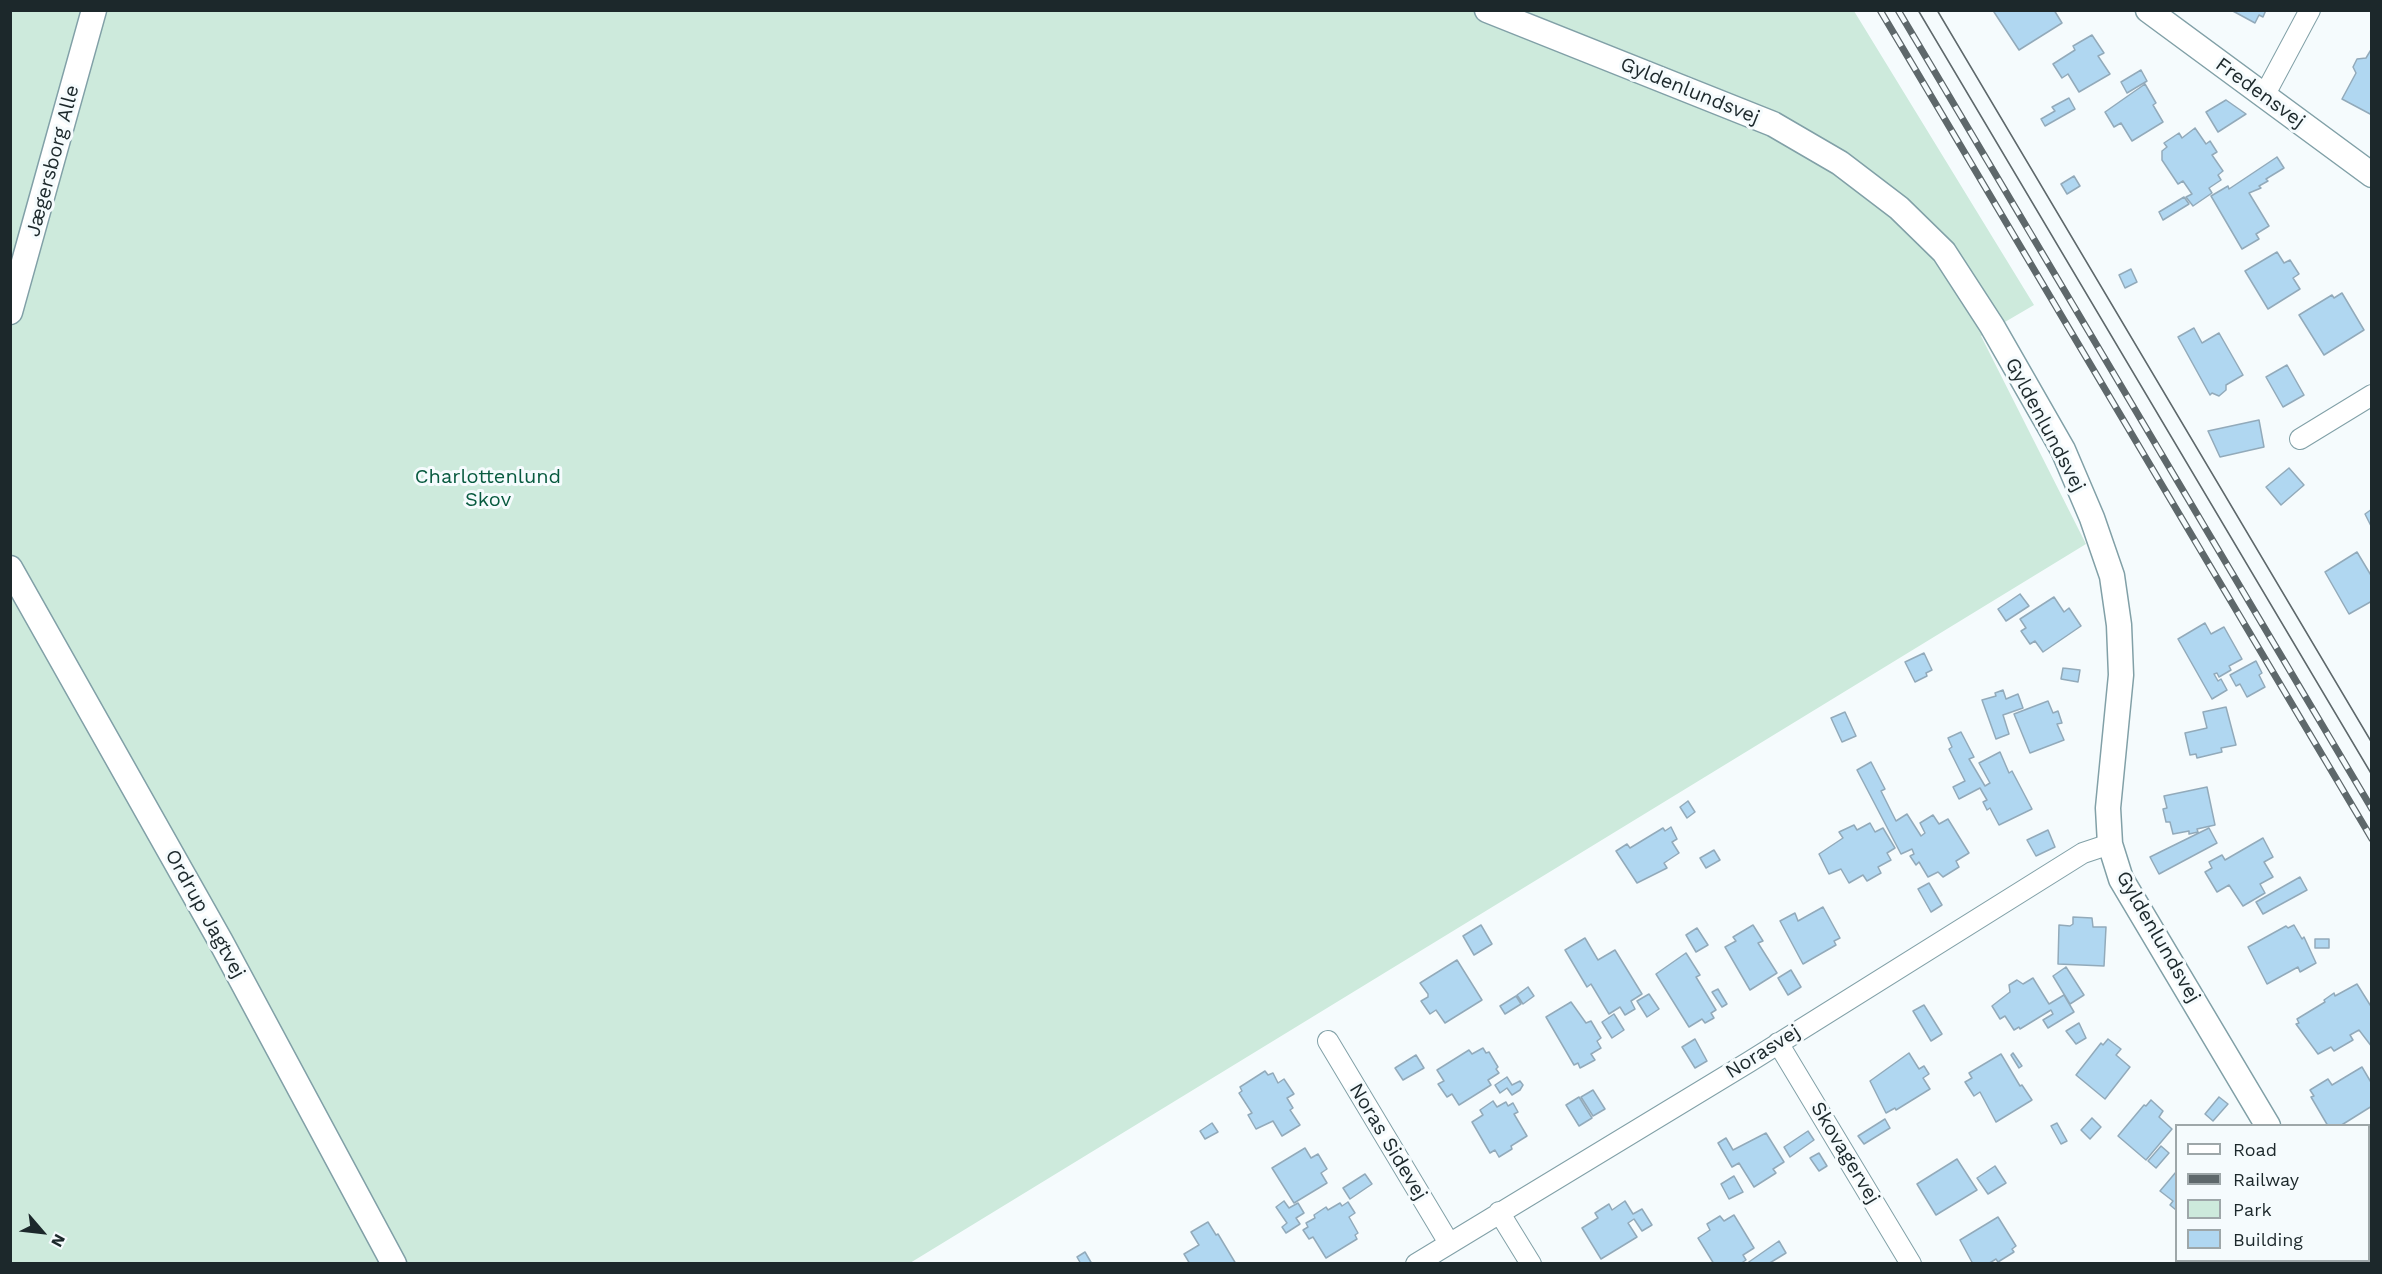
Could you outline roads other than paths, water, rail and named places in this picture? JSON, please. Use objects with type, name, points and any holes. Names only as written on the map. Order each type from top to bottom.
[{"type":"street","name":"Jægersborg Alle","points":[[10,312],[23,272],[94,10]]},
{"type":"street","name":"Gyldenlundsvej","points":[[1487,10],[1773,124],[1840,163],[1899,208],[1944,252],[1992,326],[2063,450],[2092,518],[2112,576],[2119,625],[2121,675],[2108,808],[2110,844],[2121,879],[2267,1124]]},
{"type":"street","name":"Fredensvej","points":[[2148,10],[2372,175]]},
{"type":"street","points":[[2264,96],[2310,10]]},
{"type":"street","points":[[2300,439],[2372,395]]},
{"type":"street","name":"Ordrup Jagtvej","points":[[10,568],[221,942],[394,1263]]},
{"type":"street","name":"Norasvej","points":[[1416,1263],[1778,1043],[2083,853],[2110,844]]},
{"type":"street","name":"Noras Sidevej","points":[[1328,1041],[1449,1243]]},
{"type":"street","name":"Skovagervej","points":[[1778,1043],[1911,1263]]},
{"type":"street","points":[[1499,1212],[1531,1263]]},
{"type":"tram line","points":[[1918,10],[2372,775]]},
{"type":"tram line","points":[[1937,10],[2372,743]]},
{"type":"railway","points":[[1880,10],[2372,839]]},
{"type":"railway","points":[[1898,10],[2372,809]]},
{"type":"park label","name":"Charlottenlund Skov","points":[[488,488]]}]
